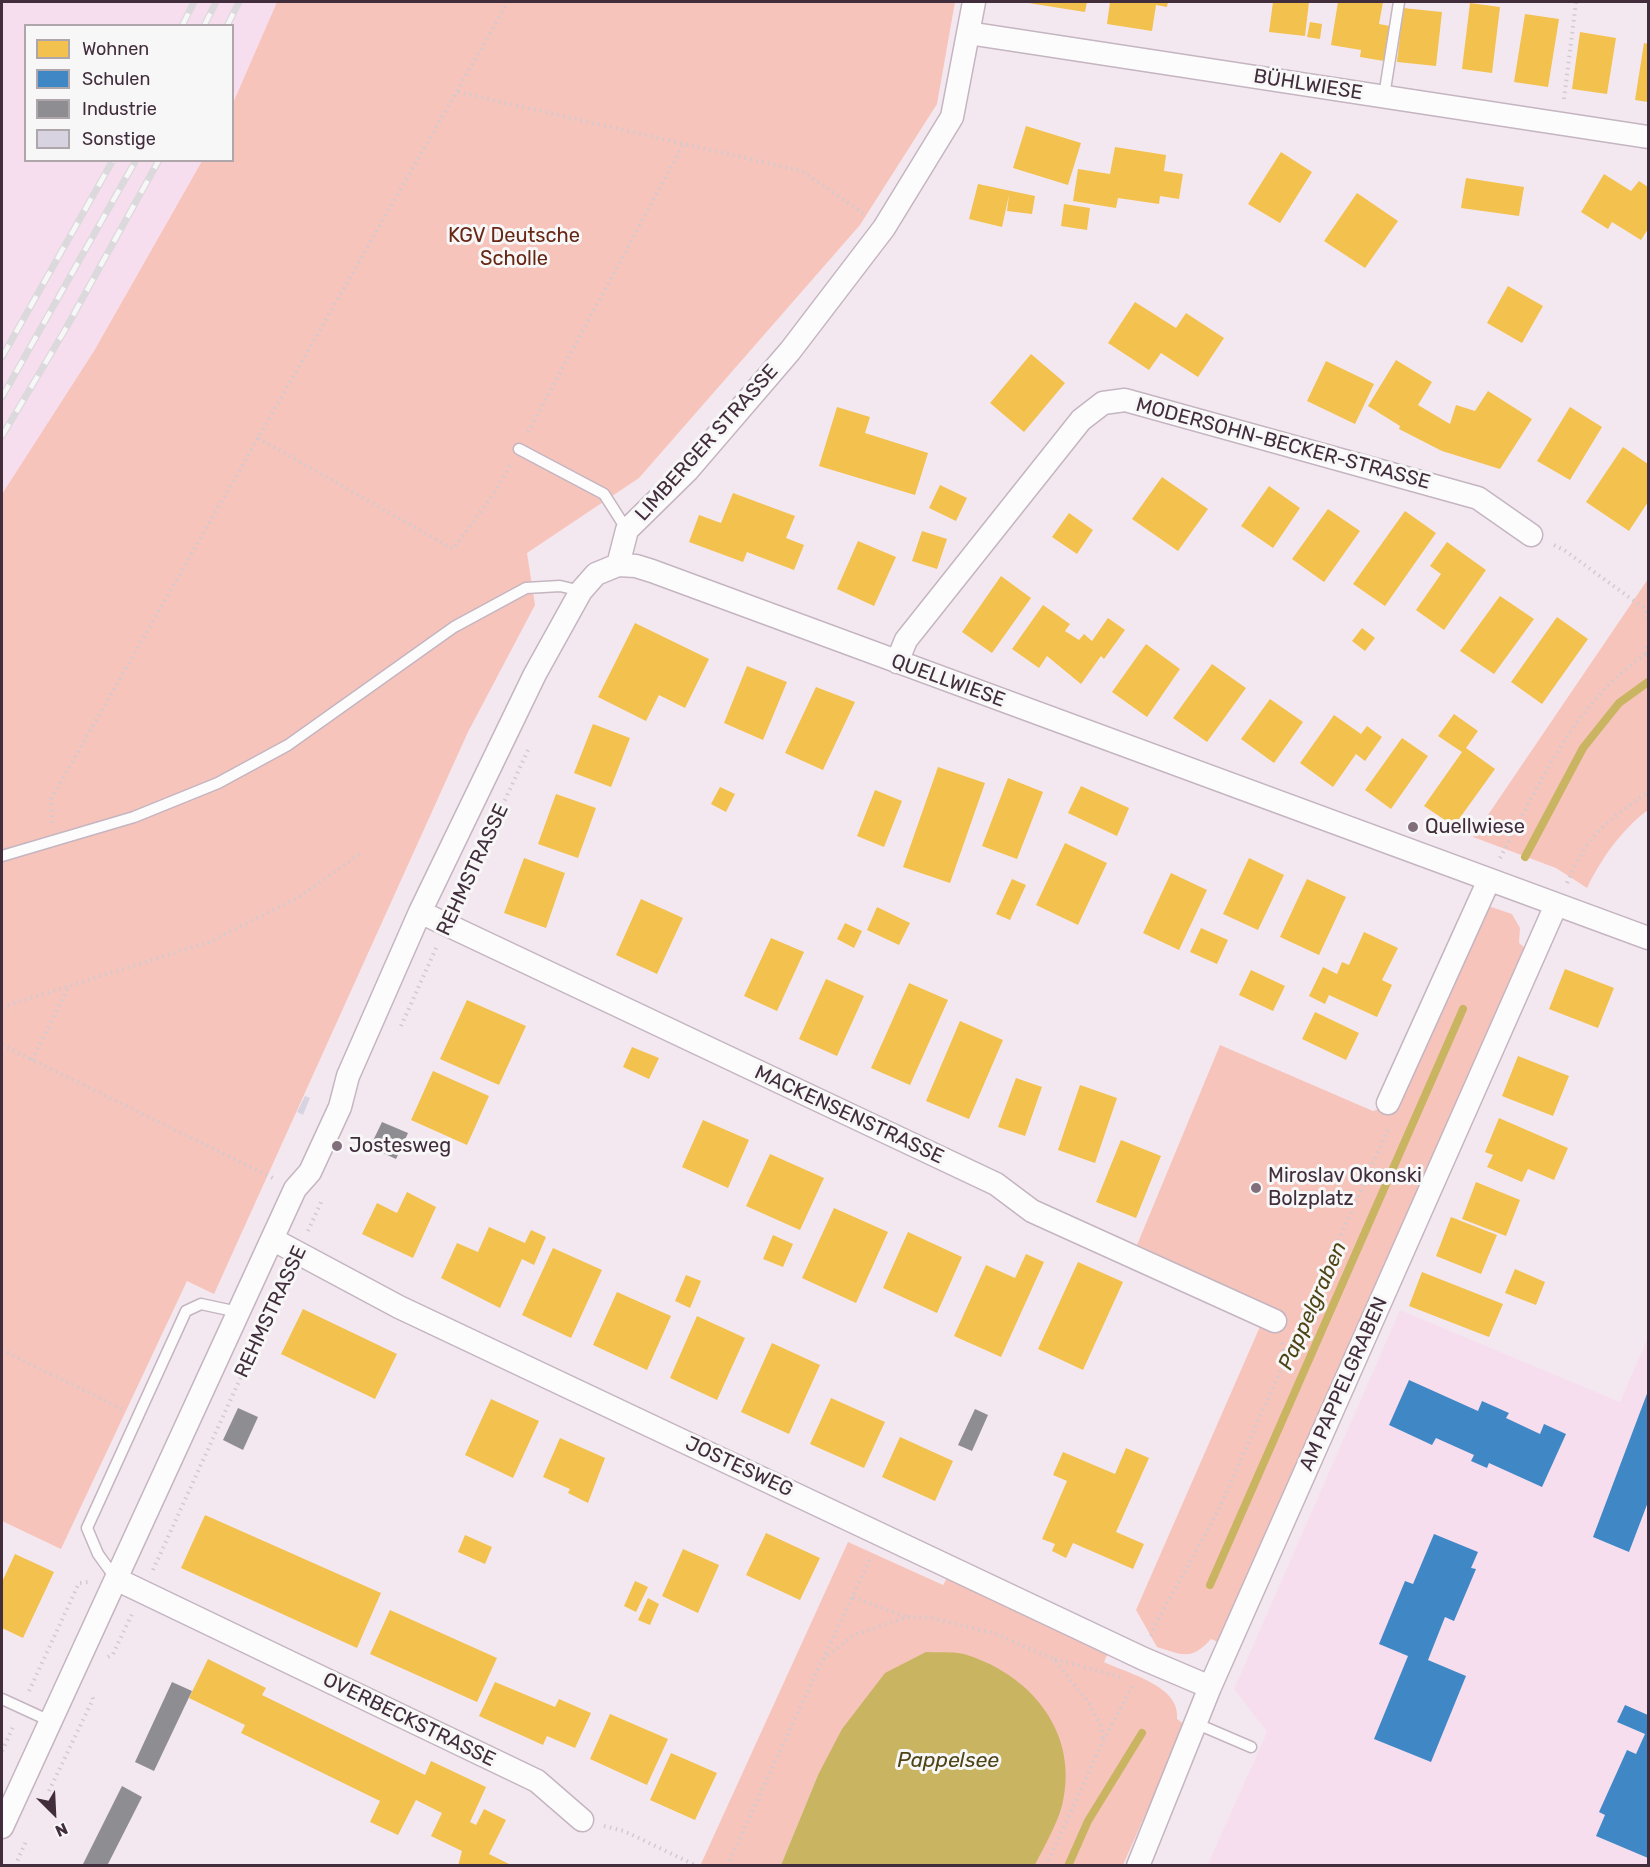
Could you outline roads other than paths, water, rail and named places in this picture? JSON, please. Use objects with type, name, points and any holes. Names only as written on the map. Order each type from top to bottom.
[{"type":"street","name":"LIMBERGER STRASSE","points":[[618,565],[627,530],[687,471],[790,351],[884,228],[952,117],[974,2]]},
{"type":"street","name":"BÜHLWIESE","points":[[968,33],[1648,137]]},
{"type":"street","name":"MODERSOHN-BECKER-STRASSE","points":[[897,662],[906,640],[1081,420],[1103,403],[1125,400],[1478,498],[1531,535]]},
{"type":"street","points":[[581,591],[596,574],[618,565]]},
{"type":"street","name":"QUELLWIESE","points":[[618,565],[636,566],[652,571],[1648,938]]},
{"type":"street","name":"REHMSTRASSE","points":[[2,1827],[295,1189],[310,1172],[325,1141],[340,1107],[348,1076],[420,912],[535,674],[581,591]]},
{"type":"street","points":[[1388,1103],[1489,880]]},
{"type":"street","name":"AM PAPPELGRABEN","points":[[1138,1866],[1210,1687],[1556,905]]},
{"type":"street","name":"MACKENSENSTRASSE","points":[[420,912],[996,1184],[1032,1211],[1275,1321]]},
{"type":"street","name":"JOSTESWEG","points":[[272,1239],[299,1251],[399,1307],[1144,1659],[1210,1687]]},
{"type":"street","name":"OVERBECKSTRASSE","points":[[116,1579],[537,1781],[582,1820]]},
{"type":"lane","points":[[1384,96],[1399,2]]},
{"type":"lane","points":[[519,449],[604,494],[627,530]]},
{"type":"lane","points":[[2,856],[134,817],[218,783],[288,745],[454,627],[526,588],[560,586],[581,591]]},
{"type":"lane","points":[[116,1579],[98,1554],[87,1528],[138,1416],[186,1311],[201,1304],[238,1312]]},
{"type":"lane","points":[[2,1699],[50,1721]]},
{"type":"lane","points":[[1195,1723],[1251,1747]]},
{"type":"water","name":"Pappelsee","points":[[926,1652],[967,1655],[1012,1677],[1031,1693],[1046,1712],[1057,1733],[1064,1755],[1066,1780],[1062,1806],[1035,1865],[781,1865],[818,1775],[842,1729],[885,1673]]},
{"type":"waterway","name":"Pappelgraben","points":[[1525,857],[1583,748],[1619,703],[1648,682]]},
{"type":"waterway","name":"Pappelgraben","points":[[1210,1585],[1463,1009]]},
{"type":"waterway","name":"Pappelgraben","points":[[1068,1866],[1088,1821],[1142,1733]]},
{"type":"railway","points":[[183,24],[194,2]]},
{"type":"railway","points":[[205,24],[216,2]]},
{"type":"railway","points":[[228,24],[239,2]]},
{"type":"railway","points":[[2,357],[112,162]]},
{"type":"railway","points":[[2,397],[135,162]]},
{"type":"railway","points":[[2,436],[65,330],[158,162]]},
{"type":"place","name":"Quellwiese","points":[[1413,827]]},
{"type":"place","name":"Jostesweg","points":[[337,1146]]},
{"type":"place","name":"Miroslav Okonski Bolzplatz","points":[[1256,1188]]},
{"type":"park label","name":"KGV Deutsche Scholle","points":[[514,248]]}]
